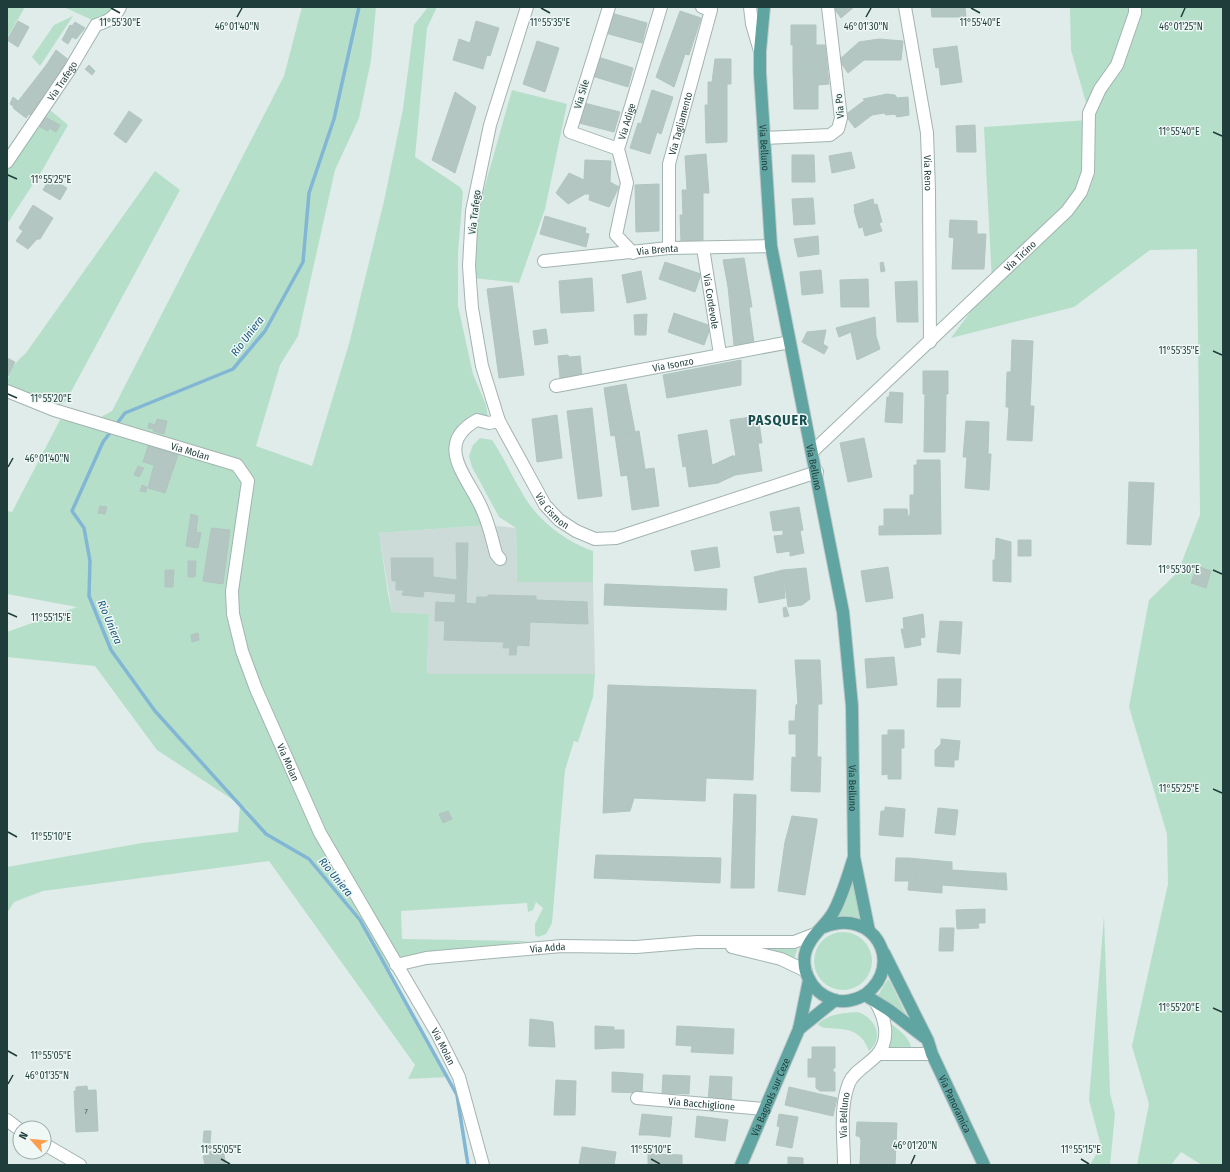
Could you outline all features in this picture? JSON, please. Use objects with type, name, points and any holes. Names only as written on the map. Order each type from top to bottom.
[{"type":"main road","name":"Via Belluno","points":[[764,7],[760,51],[771,246],[817,472],[843,612],[848,656],[854,759],[854,857],[869,930],[881,947]]},
{"type":"main road","name":"Via Belluno","points":[[807,976],[805,954],[808,943],[820,930],[837,904],[854,857]]},
{"type":"main road","points":[[820,930],[835,922],[847,922],[859,924],[869,930]]},
{"type":"main road","points":[[807,976],[820,992],[835,1000],[845,1001],[865,995],[875,986],[881,974],[884,960],[881,947]]},
{"type":"main road","name":"Via Panoramica","points":[[881,947],[928,1041],[932,1054],[984,1165]]},
{"type":"main road","name":"Via Bagnols sur Ceze","points":[[741,1165],[799,1030],[807,976]]},
{"type":"main road","points":[[865,995],[906,1022],[928,1041]]},
{"type":"main road","name":"Via Bagnols sur Ceze","points":[[799,1030],[835,1000]]},
{"type":"street","name":"Via Trafego","points":[[7,162],[70,69],[96,25],[107,21],[118,13],[120,7]]},
{"type":"street","name":"Via Trafego","points":[[498,421],[482,366],[472,308],[469,266],[472,211],[490,125],[527,7]]},
{"type":"street","name":"Via Sile","points":[[608,7],[570,132],[618,149]]},
{"type":"street","name":"Via Tagliamento","points":[[669,248],[669,164],[711,10],[702,7]]},
{"type":"street","points":[[750,7],[752,24],[760,51]]},
{"type":"street","name":"Via Po","points":[[764,138],[830,135],[838,129],[841,118],[828,7]]},
{"type":"street","name":"Via Reno","points":[[905,7],[927,133],[930,342]]},
{"type":"street","name":"Via Ticino","points":[[812,452],[1067,211],[1081,192],[1088,172],[1089,113],[1100,89],[1117,65],[1135,13],[1135,7]]},
{"type":"street","name":"Via Adige","points":[[633,253],[616,235],[627,183],[618,149],[657,8]]},
{"type":"street","name":"Via Brenta","points":[[544,261],[633,253],[669,248],[771,246]]},
{"type":"street","name":"Via Cordevole","points":[[703,248],[720,354]]},
{"type":"street","name":"Via Isonzo","points":[[556,386],[790,342]]},
{"type":"street","name":"Via Molan","points":[[7,391],[54,410],[236,465],[248,481],[232,591],[233,614],[242,651],[256,689],[320,833],[438,1035],[459,1077],[483,1165]]},
{"type":"street","points":[[498,421],[489,423],[477,420],[466,426],[459,434],[455,447],[456,458],[462,475],[482,508],[496,554],[500,559]]},
{"type":"street","name":"Via Cismon","points":[[498,421],[545,505],[559,520],[576,531],[595,539],[616,538],[817,472]]},
{"type":"street","name":"Via Adda","points":[[396,965],[426,958],[562,946],[636,947],[701,942],[794,942],[820,930]]},
{"type":"street","name":"Via Adda","points":[[701,942],[768,955],[792,963],[807,976]]},
{"type":"street","name":"Via Belluno","points":[[844,1165],[843,1108],[845,1095],[850,1082],[860,1069],[878,1054],[885,1038],[885,1024],[882,1012],[875,1002]]},
{"type":"street","points":[[878,1054],[932,1054]]},
{"type":"street","name":"Via Bacchiglione","points":[[637,1098],[765,1108]]},
{"type":"street","points":[[52,1149],[80,1165]]},
{"type":"shaded area","points":[[488,525],[516,528],[517,582],[593,582],[595,674],[427,674],[429,614],[392,612],[379,533]]},
{"type":"green space","points":[[7,7],[25,7],[7,38]]},
{"type":"green space","points":[[64,7],[118,7],[102,31],[90,19]]},
{"type":"green space","points":[[302,7],[376,7],[371,60],[359,118],[335,170],[298,336],[280,365],[256,446],[312,466],[349,344],[384,201],[403,109],[414,25],[428,7],[437,7],[427,28],[415,157],[460,187],[463,192],[458,253],[458,306],[473,374],[486,405],[489,423],[477,420],[455,447],[488,525],[379,533],[392,612],[429,614],[427,674],[595,674],[593,697],[578,742],[574,741],[565,770],[552,923],[546,934],[538,937],[535,935],[535,924],[543,908],[536,902],[533,910],[528,912],[527,903],[401,911],[402,939],[528,941],[426,958],[396,965],[388,971],[355,920],[397,986],[448,1077],[408,1079],[415,1065],[269,861],[43,891],[14,902],[7,913],[7,867],[142,843],[238,832],[240,806],[253,813],[157,750],[95,666],[7,657],[7,632],[77,607],[7,594],[7,511],[12,512],[60,420],[90,423],[112,411],[284,76]]},
{"type":"green space","points":[[1070,7],[1223,7],[1223,1165],[1202,1165],[1181,1152],[1171,1165],[1137,1165],[1149,1104],[1132,1046],[1168,884],[1167,834],[1129,707],[1149,600],[1178,572],[1200,515],[1197,249],[1150,250],[1074,307],[951,338],[992,283],[984,127],[1089,120],[1089,113],[1071,50]]},
{"type":"green space","points":[[73,16],[40,66],[32,57],[54,25]]},
{"type":"green space","points":[[512,90],[567,104],[545,209],[519,283],[473,278],[477,214]]},
{"type":"green space","points":[[44,105],[68,125],[43,169],[7,224],[7,162]]},
{"type":"green space","points":[[155,171],[180,190],[66,401],[54,410],[7,390],[8,379],[14,365],[26,353]]},
{"type":"green space","points":[[480,438],[492,440],[527,501],[543,520],[561,535],[582,547],[593,551],[593,582],[517,582],[516,528],[499,517],[472,467],[469,456],[473,445]]},
{"type":"green space","points":[[847,882],[855,882],[863,922],[835,918]]},
{"type":"green space","points":[[1104,916],[1110,1093],[1115,1114],[1110,1165],[1090,1165],[1101,1146],[1089,1100]]},
{"type":"green space","points":[[837,932],[849,932],[864,940],[872,955],[872,967],[864,982],[849,990],[837,990],[822,982],[814,967],[814,955],[822,940]]},
{"type":"green space","points":[[798,946],[794,960],[768,950],[767,947]]},
{"type":"green space","points":[[888,979],[891,983],[910,1023],[877,997]]},
{"type":"green space","points":[[858,1012],[869,1019],[876,1028],[876,1040],[874,1046],[869,1051],[864,1041],[858,1034],[842,1029],[822,1027],[818,1024],[831,1016]]},
{"type":"green space","points":[[886,1021],[905,1036],[911,1048],[892,1052],[885,1046]]},
{"type":"building","points":[[833,7],[854,7],[841,18]]},
{"type":"building","points":[[931,7],[965,7],[966,17],[932,17]]},
{"type":"building","points":[[680,11],[701,18],[689,55],[685,54],[674,87],[656,77]]},
{"type":"building","points":[[611,13],[647,23],[642,43],[605,33]]},
{"type":"building","points":[[18,21],[29,27],[18,47],[7,40]]},
{"type":"building","points":[[476,21],[499,28],[490,56],[487,55],[483,69],[453,60],[459,39],[470,43]]},
{"type":"building","points":[[75,22],[85,28],[76,39],[72,37],[68,44],[62,40],[70,25],[72,26]]},
{"type":"building","points":[[791,25],[816,25],[816,45],[791,45]]},
{"type":"building","points":[[879,39],[903,41],[901,60],[864,60],[848,73],[839,60],[859,42]]},
{"type":"building","points":[[537,41],[559,48],[545,92],[523,84]]},
{"type":"building","points":[[793,45],[825,45],[829,84],[818,85],[818,67],[793,67]]},
{"type":"building","points":[[957,46],[962,82],[941,85],[939,67],[936,68],[933,49]]},
{"type":"building","points":[[56,50],[70,61],[61,76],[47,64]]},
{"type":"building","points":[[598,57],[633,68],[628,87],[592,76]]},
{"type":"building","points":[[715,59],[731,59],[731,84],[727,84],[727,142],[706,143],[705,105],[708,105],[708,82],[712,82]]},
{"type":"building","points":[[47,64],[61,76],[32,117],[29,114],[26,118],[13,108]]},
{"type":"building","points":[[89,65],[95,71],[92,75],[85,69]]},
{"type":"building","points":[[793,67],[818,67],[818,109],[794,109]]},
{"type":"building","points":[[652,90],[673,97],[661,134],[657,132],[650,154],[630,148],[638,123],[641,124]]},
{"type":"building","points":[[455,92],[476,107],[455,173],[432,160]]},
{"type":"building","points":[[887,94],[895,95],[897,98],[908,97],[909,115],[897,117],[895,114],[886,115],[884,113],[872,115],[855,128],[845,115],[865,100],[863,99]]},
{"type":"building","points":[[13,97],[18,101],[14,107],[10,104]]},
{"type":"building","points":[[584,103],[620,112],[614,132],[579,123]]},
{"type":"building","points":[[129,111],[142,120],[126,143],[114,134]]},
{"type":"building","points":[[45,117],[60,125],[56,132],[49,128],[48,131],[40,127]]},
{"type":"building","points":[[975,125],[976,152],[957,152],[956,126]]},
{"type":"building","points":[[851,152],[855,168],[832,173],[829,156]]},
{"type":"building","points":[[706,154],[709,193],[703,193],[703,240],[681,242],[680,215],[683,215],[682,190],[687,190],[685,156]]},
{"type":"building","points":[[792,155],[814,155],[815,182],[792,182]]},
{"type":"building","points":[[585,160],[611,161],[610,182],[619,187],[609,207],[589,200],[590,194],[585,194],[568,204],[556,193],[569,173],[584,180]]},
{"type":"building","points":[[50,178],[67,188],[60,200],[43,190]]},
{"type":"building","points":[[659,184],[659,231],[636,232],[635,185]]},
{"type":"building","points":[[813,198],[815,224],[794,225],[792,199]]},
{"type":"building","points":[[873,199],[874,204],[855,210],[854,205]]},
{"type":"building","points":[[877,204],[882,222],[859,228],[854,210]]},
{"type":"building","points":[[33,205],[53,218],[40,239],[37,239],[28,249],[16,241],[23,231],[19,228]]},
{"type":"building","points":[[545,216],[586,228],[585,233],[589,234],[586,247],[540,234]]},
{"type":"building","points":[[950,220],[977,221],[977,234],[986,234],[984,269],[952,269],[954,238],[949,237]]},
{"type":"building","points":[[879,223],[882,231],[865,236],[863,228]]},
{"type":"building","points":[[818,236],[819,254],[798,257],[794,239]]},
{"type":"building","points":[[744,258],[752,307],[749,307],[754,343],[734,345],[728,287],[723,260]]},
{"type":"building","points":[[665,262],[701,274],[695,292],[659,279]]},
{"type":"building","points":[[883,262],[885,271],[881,272],[880,263]]},
{"type":"building","points":[[821,270],[823,293],[802,295],[800,272]]},
{"type":"building","points":[[641,271],[646,299],[627,303],[622,275]]},
{"type":"building","points":[[592,278],[594,311],[561,313],[559,281]]},
{"type":"building","points":[[868,279],[869,307],[841,307],[840,280]]},
{"type":"building","points":[[917,281],[918,322],[897,322],[895,282]]},
{"type":"building","points":[[512,286],[524,375],[499,378],[487,289]]},
{"type":"building","points":[[674,313],[711,326],[704,345],[668,332]]},
{"type":"building","points":[[647,314],[646,335],[635,335],[634,315]]},
{"type":"building","points":[[875,317],[876,336],[880,349],[857,360],[851,332],[839,337],[836,328]]},
{"type":"building","points":[[546,329],[548,343],[535,345],[533,331]]},
{"type":"building","points":[[826,330],[823,344],[828,347],[824,354],[802,342],[807,332]]},
{"type":"building","points":[[1012,340],[1033,341],[1030,406],[1034,406],[1032,441],[1007,440],[1009,407],[1006,407],[1007,372],[1011,372]]},
{"type":"building","points":[[568,355],[569,357],[580,356],[582,377],[560,378],[558,356]]},
{"type":"building","points":[[7,358],[15,362],[8,376],[7,376]]},
{"type":"building","points":[[741,360],[741,385],[667,398],[663,375]]},
{"type":"building","points":[[923,371],[948,371],[948,394],[923,394]]},
{"type":"building","points":[[626,384],[635,432],[611,436],[604,388]]},
{"type":"building","points":[[890,392],[903,393],[902,423],[885,422],[887,397],[889,397]]},
{"type":"building","points":[[925,394],[946,394],[945,452],[924,452]]},
{"type":"building","points":[[592,408],[602,496],[578,499],[567,411]]},
{"type":"building","points":[[557,415],[562,458],[537,462],[532,419]]},
{"type":"building","points":[[758,416],[762,443],[758,443],[762,471],[735,475],[732,456],[736,456],[730,420]]},
{"type":"building","points":[[157,419],[167,421],[164,434],[148,428],[149,423],[155,425]]},
{"type":"building","points":[[966,421],[989,422],[988,454],[991,454],[989,490],[965,488],[967,457],[963,457]]},
{"type":"building","points":[[707,430],[712,465],[715,464],[718,483],[689,487],[686,466],[683,467],[678,435]]},
{"type":"building","points":[[639,431],[645,469],[627,472],[628,475],[621,476],[615,435]]},
{"type":"building","points":[[864,438],[872,477],[848,482],[840,443]]},
{"type":"building","points":[[148,446],[178,455],[165,493],[148,488],[154,465],[143,462]]},
{"type":"building","points":[[732,456],[735,475],[718,483],[715,464]]},
{"type":"building","points":[[917,460],[940,460],[941,534],[879,535],[879,526],[884,526],[884,509],[907,509],[908,516],[910,516],[910,495],[914,495],[914,465],[917,465]]},
{"type":"building","points":[[138,466],[144,468],[139,477],[134,475]]},
{"type":"building","points":[[654,468],[659,506],[632,510],[627,472]]},
{"type":"building","points":[[1129,482],[1154,483],[1151,545],[1127,544]]},
{"type":"building","points":[[142,485],[147,487],[146,492],[140,491]]},
{"type":"building","points":[[100,506],[107,507],[105,514],[98,513]]},
{"type":"building","points":[[799,507],[803,530],[800,531],[804,553],[790,556],[790,551],[777,553],[774,536],[783,535],[783,530],[773,531],[770,512]]},
{"type":"building","points":[[191,514],[198,516],[196,532],[201,533],[198,548],[186,546]]},
{"type":"building","points":[[212,528],[230,530],[223,584],[203,581]]},
{"type":"building","points":[[996,538],[1011,542],[1011,561],[995,561]]},
{"type":"building","points":[[1018,540],[1031,540],[1031,556],[1018,556]]},
{"type":"building","points":[[456,543],[468,543],[466,603],[476,604],[477,597],[488,597],[488,595],[536,596],[536,600],[587,602],[588,624],[530,622],[529,646],[517,645],[516,655],[509,655],[510,648],[503,648],[504,642],[444,640],[445,621],[435,621],[436,602],[455,603],[457,580]]},
{"type":"building","points":[[717,547],[720,567],[695,571],[691,551]]},
{"type":"building","points":[[391,558],[433,558],[433,577],[457,580],[455,594],[424,591],[423,597],[402,595],[404,590],[396,590],[396,581],[392,581]]},
{"type":"building","points":[[993,560],[1011,561],[1011,582],[993,581]]},
{"type":"building","points":[[188,561],[196,561],[195,577],[188,577]]},
{"type":"building","points":[[1197,566],[1211,571],[1206,588],[1191,583]]},
{"type":"building","points":[[888,567],[893,598],[866,602],[861,571]]},
{"type":"building","points":[[806,568],[810,599],[802,605],[788,607],[783,570]]},
{"type":"building","points":[[165,570],[174,570],[173,587],[165,587]]},
{"type":"building","points":[[783,570],[785,598],[759,603],[754,577]]},
{"type":"building","points":[[605,584],[727,589],[726,610],[604,605]]},
{"type":"building","points":[[786,607],[789,616],[784,617],[783,608]]},
{"type":"building","points":[[923,614],[925,637],[920,638],[921,645],[905,648],[901,629],[904,629],[903,618]]},
{"type":"building","points":[[940,621],[962,622],[960,654],[937,652]]},
{"type":"building","points":[[198,633],[199,640],[192,642],[191,635]]},
{"type":"building","points":[[894,657],[897,685],[867,688],[865,659]]},
{"type":"building","points":[[795,660],[820,660],[822,704],[798,704]]},
{"type":"building","points":[[938,679],[961,679],[960,707],[937,707]]},
{"type":"building","points":[[608,685],[756,690],[753,780],[706,778],[705,801],[634,798],[630,811],[603,813]]},
{"type":"building","points":[[818,704],[817,757],[821,757],[820,792],[791,791],[792,757],[796,758],[796,734],[789,734],[789,721],[795,721],[796,705]]},
{"type":"building","points":[[888,730],[904,730],[904,748],[901,748],[901,779],[888,779],[888,774],[882,775],[882,735],[888,735]]},
{"type":"building","points":[[941,739],[960,741],[958,760],[954,760],[954,767],[935,766],[935,750],[941,744]]},
{"type":"building","points":[[734,794],[756,795],[754,888],[731,888]]},
{"type":"building","points":[[885,807],[905,809],[903,837],[879,835],[881,811],[885,811]]},
{"type":"building","points":[[938,808],[958,810],[955,835],[935,833]]},
{"type":"building","points":[[448,811],[452,819],[443,823],[439,814]]},
{"type":"building","points":[[792,816],[817,819],[805,895],[778,891],[785,842]]},
{"type":"building","points":[[596,855],[721,858],[720,883],[594,878]]},
{"type":"building","points":[[896,858],[908,858],[908,868],[917,868],[916,881],[895,881]]},
{"type":"building","points":[[908,858],[952,862],[952,870],[997,873],[996,889],[942,885],[942,893],[908,890],[909,881],[916,881],[917,868],[908,868]]},
{"type":"building","points":[[997,873],[1006,873],[1007,890],[996,889]]},
{"type":"building","points":[[985,909],[985,923],[978,923],[979,928],[957,929],[956,910]]},
{"type":"building","points":[[940,928],[954,928],[953,951],[939,951]]},
{"type":"building","points":[[530,1019],[553,1022],[555,1047],[529,1046]]},
{"type":"building","points":[[595,1026],[614,1027],[613,1048],[595,1049]]},
{"type":"building","points":[[677,1026],[734,1029],[733,1054],[691,1052],[692,1046],[676,1045]]},
{"type":"building","points":[[613,1030],[624,1030],[624,1048],[613,1048]]},
{"type":"building","points":[[812,1047],[835,1047],[835,1068],[833,1068],[833,1072],[835,1072],[835,1091],[820,1091],[816,1088],[816,1077],[808,1077],[808,1059],[812,1059]]},
{"type":"building","points":[[612,1072],[643,1074],[642,1093],[612,1092]]},
{"type":"building","points":[[663,1075],[690,1076],[689,1094],[662,1093]]},
{"type":"building","points":[[710,1076],[732,1077],[731,1103],[708,1102]]},
{"type":"building","points":[[556,1080],[576,1081],[575,1115],[554,1115]]},
{"type":"building","points":[[87,1086],[88,1091],[76,1091],[76,1087]]},
{"type":"building","points":[[789,1087],[837,1098],[833,1116],[785,1105]]},
{"type":"building","points":[[96,1090],[98,1131],[76,1132],[74,1091]]},
{"type":"building","points":[[642,1114],[652,1115],[650,1135],[639,1135]]},
{"type":"building","points":[[779,1114],[798,1117],[792,1148],[776,1145],[780,1127],[777,1126]]},
{"type":"building","points":[[652,1115],[672,1117],[670,1137],[650,1135]]},
{"type":"building","points":[[697,1116],[728,1120],[725,1141],[695,1137]]},
{"type":"building","points":[[857,1122],[897,1123],[895,1165],[860,1165],[861,1140],[859,1136],[856,1136]]},
{"type":"building","points":[[204,1131],[211,1131],[210,1143],[203,1142]]},
{"type":"building","points":[[582,1147],[616,1152],[614,1165],[579,1165]]},
{"type":"building","points":[[223,1149],[226,1165],[205,1165],[203,1156],[210,1155],[209,1152]]},
{"type":"building","points":[[648,1154],[682,1155],[682,1165],[648,1165]]},
{"type":"building","points":[[788,1157],[803,1158],[803,1165],[788,1165]]},
{"type":"waterway","name":"Rio Uniera","points":[[359,7],[334,119],[309,193],[303,262],[265,331],[233,369],[125,413],[103,442],[72,511],[84,528],[90,561],[89,596],[111,650],[155,711],[266,834],[309,859],[360,920],[457,1095],[468,1165]]},
{"type":"district","name":"PASQUER","points":[[778,420]]}]
